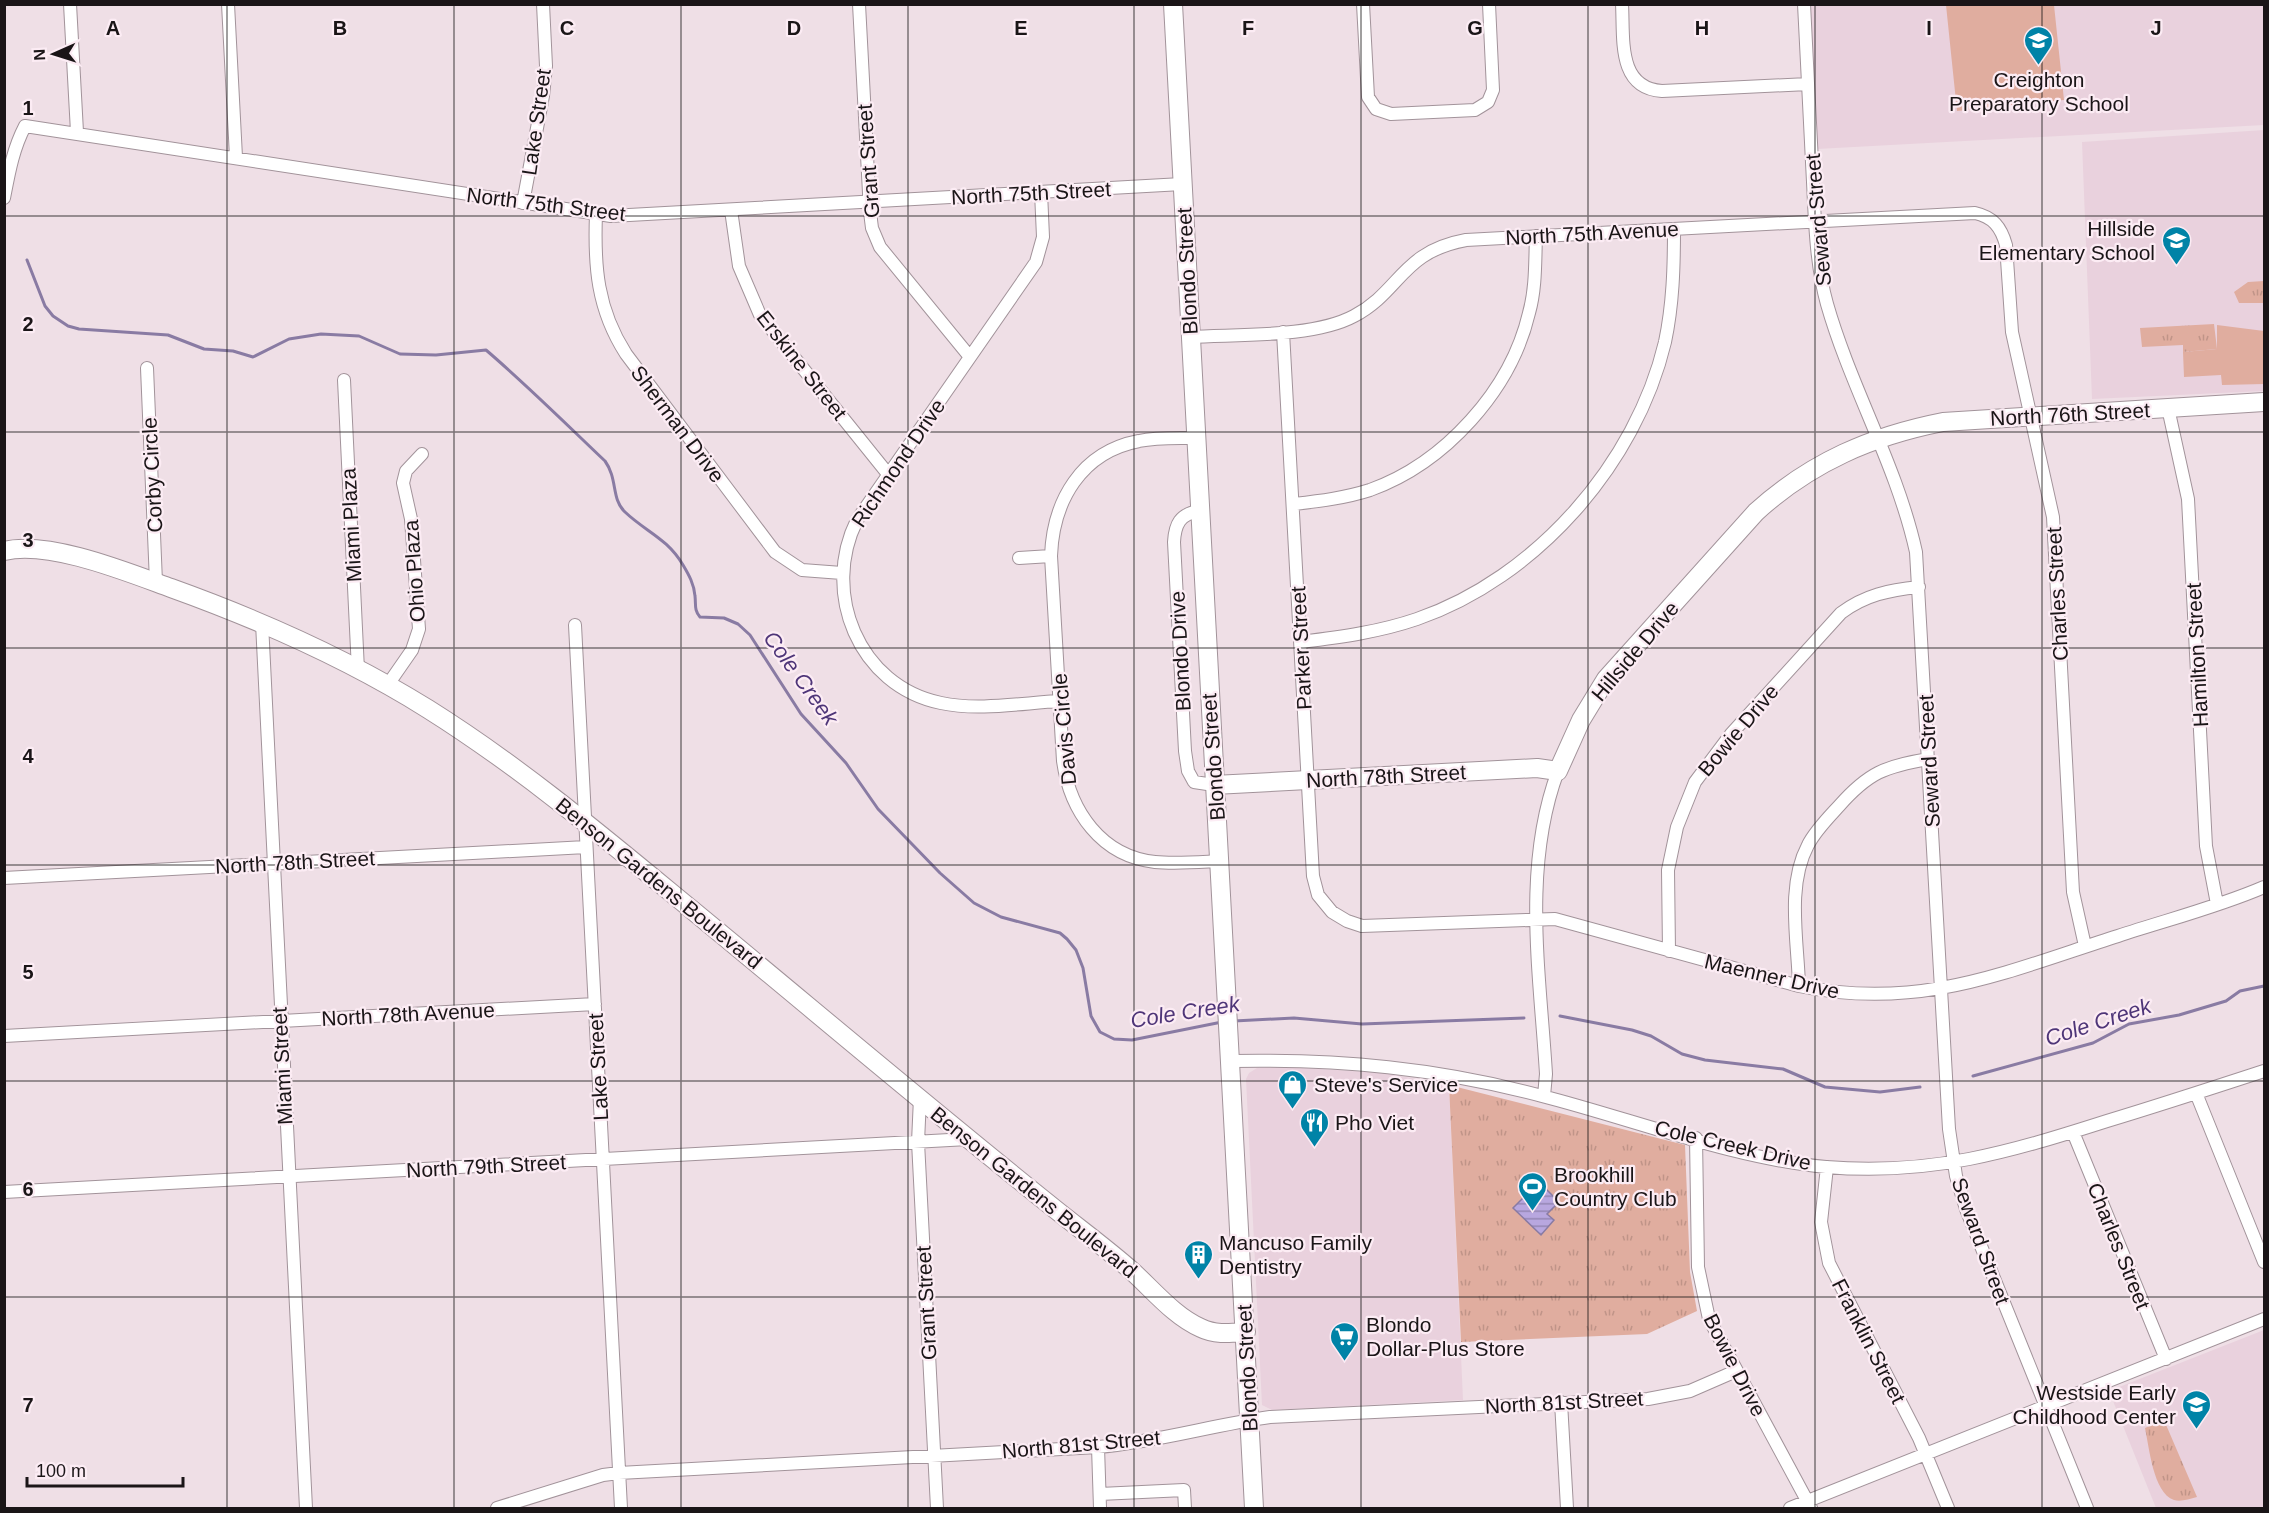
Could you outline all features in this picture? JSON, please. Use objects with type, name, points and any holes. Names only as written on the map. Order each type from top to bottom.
[{"type":"street","points":[[70,4],[77,132]]},
{"type":"street","points":[[228,4],[236,157]]},
{"type":"street","name":"Lake Street","points":[[523,203],[543,96],[546,66],[543,4]]},
{"type":"street","name":"Grant Street","points":[[860,4],[872,228],[880,247],[970,357]]},
{"type":"street","name":"Blondo Street","points":[[1173,4],[1214,785],[1229,1002],[1254,1509]]},
{"type":"street","points":[[1363,4],[1368,97],[1376,109],[1391,114],[1475,110],[1488,102],[1492,90],[1489,4]]},
{"type":"street","points":[[1622,4],[1626,63],[1638,83],[1653,91],[1808,84]]},
{"type":"street","name":"Seward Street","points":[[1804,4],[1815,221],[1820,271],[1827,304],[1910,523],[1919,587],[1953,1163],[1966,1209],[2087,1509]]},
{"type":"street","name":"North 75th Street","points":[[4,198],[10,166],[17,142],[25,126],[77,132],[596,214],[625,216],[1182,184]]},
{"type":"street","name":"Richmond Drive","points":[[1041,192],[1043,237],[1036,261],[851,531],[843,559],[842,573],[845,607],[857,640],[877,668],[904,689],[927,699],[955,705],[1060,701]]},
{"type":"street","name":"Erskine Street","points":[[732,210],[739,266],[760,315],[888,474]]},
{"type":"street","name":"North 75th Avenue","points":[[1190,337],[1321,328],[1353,316],[1375,301],[1407,267],[1438,247],[1466,240],[1975,213],[1997,224],[2006,245]]},
{"type":"street","name":"Sherman Drive","points":[[596,214],[595,258],[599,292],[610,326],[626,354],[775,552],[802,570],[842,573]]},
{"type":"street","points":[[1301,642],[1384,629],[1456,602],[1519,563],[1578,505],[1623,445],[1654,378],[1671,306],[1674,229]]},
{"type":"street","points":[[1294,504],[1346,497],[1393,480],[1432,455],[1470,420],[1503,377],[1523,333],[1534,289],[1536,236]]},
{"type":"street","name":"Charles Street","points":[[2006,245],[2012,332],[2053,517],[2073,892],[2085,946]]},
{"type":"street","name":"Parker Street","points":[[1283,332],[1313,876],[1318,895],[1324,904],[1341,918],[1355,924],[1376,926]]},
{"type":"street","name":"Corby Circle","points":[[147,368],[156,582]]},
{"type":"street","name":"Miami Plaza","points":[[344,380],[358,670]]},
{"type":"street","name":"North 76th Street","points":[[1878,437],[1944,422],[2265,402]]},
{"type":"street","name":"Hamilton Street","points":[[2168,408],[2188,499],[2206,846],[2217,904]]},
{"type":"street","name":"Hillside Drive","points":[[1544,1096],[1546,1074],[1537,918],[1539,842],[1558,771],[1581,720],[1606,679],[1756,512],[1806,472],[1836,455],[1878,437]]},
{"type":"street","name":"Davis Circle","points":[[1195,438],[1150,439],[1128,444],[1108,452],[1089,464],[1073,482],[1060,504],[1053,527],[1051,556],[1066,782],[1075,805],[1089,825],[1115,848],[1144,860],[1171,863],[1220,861]]},
{"type":"street","name":"Ohio Plaza","points":[[387,686],[412,650],[419,629],[411,519],[403,483],[406,471],[422,454]]},
{"type":"street","name":"Blondo Drive","points":[[1199,511],[1182,516],[1176,526],[1174,542],[1185,751],[1188,771],[1194,782],[1214,785]]},
{"type":"street","name":"Benson Gardens Boulevard","points":[[4,550],[32,547],[51,550],[156,582],[262,623],[358,670],[457,728],[585,822],[1194,1324],[1214,1332],[1246,1332]]},
{"type":"street","points":[[1019,558],[1051,556]]},
{"type":"street","name":"Bowie Drive","points":[[1669,951],[1666,890],[1671,851],[1686,802],[1706,765],[1841,613],[1858,601],[1878,593],[1919,587]]},
{"type":"street","name":"Miami Street","points":[[262,623],[272,863],[306,1509]]},
{"type":"street","name":"Lake Street","points":[[575,625],[621,1509]]},
{"type":"street","points":[[1799,986],[1797,877],[1808,845],[1853,791],[1870,776],[1887,767],[1929,759]]},
{"type":"street","name":"North 78th Street","points":[[1214,785],[1537,768],[1558,771]]},
{"type":"street","name":"North 78th Street","points":[[4,878],[586,847]]},
{"type":"street","name":"Maenner Drive","points":[[1376,926],[1555,919],[1799,986],[1827,992],[1873,995],[1941,989],[1980,980],[2265,887]]},
{"type":"street","name":"North 78th Avenue","points":[[4,1036],[595,1004]]},
{"type":"street","name":"Cole Creek Drive","points":[[1231,1052],[1386,1065],[1442,1073],[1544,1096],[1778,1159],[1827,1167],[1890,1168],[1953,1163],[2007,1153],[2265,1071]]},
{"type":"street","points":[[2196,1093],[2265,1262]]},
{"type":"street","name":"Grant Street","points":[[920,1098],[918,1142],[937,1509]]},
{"type":"street","name":"Charles Street","points":[[2073,1132],[2166,1359]]},
{"type":"street","name":"Bowie Drive","points":[[1696,1138],[1700,1284],[1709,1319],[1809,1506]]},
{"type":"street","name":"North 79th Street","points":[[4,1192],[968,1139]]},
{"type":"street","name":"Franklin Street","points":[[1827,1167],[1821,1222],[1829,1263],[1926,1454],[1948,1509]]},
{"type":"street","points":[[1790,1509],[1809,1506],[1926,1454],[2265,1319]]},
{"type":"street","name":"North 81st Street","points":[[497,1509],[603,1475],[619,1473],[1098,1447],[1144,1442],[1250,1420],[1668,1396],[1700,1387],[1736,1371]]},
{"type":"street","points":[[1561,1402],[1567,1509]]},
{"type":"street","points":[[1098,1447],[1100,1509]]},
{"type":"street","points":[[1100,1494],[1184,1490],[1185,1509]]},
{"type":"shaded area","name":"Creighton Preparatory School","points":[[1810,5],[2264,5],[2264,125],[1817,149]]},
{"type":"shaded area","name":"Hillside Elementary School","points":[[2264,130],[2264,391],[2092,399],[2082,142]]},
{"type":"shaded area","points":[[1286,1067],[1384,1073],[1449,1085],[1463,1400],[1272,1410],[1262,1405],[1246,1079],[1249,1073],[1257,1068]]},
{"type":"shaded area","name":"Brookhill Country Club","points":[[1546,1189],[1559,1202],[1547,1214],[1554,1220],[1541,1235],[1513,1208],[1527,1194],[1534,1201]]},
{"type":"shaded area","points":[[2264,1330],[2264,1508],[2156,1508],[2109,1391]]},
{"type":"green space","points":[[1946,5],[2054,5],[2064,100],[1957,111]]},
{"type":"green space","points":[[2264,281],[2264,303],[2239,303],[2234,292],[2248,282]]},
{"type":"green space","points":[[2214,324],[2217,349],[2183,352],[2183,345],[2142,347],[2140,328]]},
{"type":"green space","points":[[2217,325],[2264,331],[2264,384],[2222,385],[2221,375],[2184,377],[2183,352],[2217,349]]},
{"type":"green space","name":"Brookhill Country Club","points":[[1449,1085],[1685,1145],[1690,1272],[1697,1311],[1647,1334],[1461,1342]]},
{"type":"green space","points":[[2164,1420],[2197,1497],[2174,1500],[2167,1496],[2157,1479],[2145,1428]]},
{"type":"waterway","name":"Cole Creek","points":[[27,260],[45,306],[53,316],[68,326],[79,329],[168,335],[204,349],[233,351],[253,357],[289,339],[321,334],[359,336],[400,354],[436,355],[486,350],[605,461],[612,475],[621,507],[670,548],[683,565],[692,584],[696,610],[700,617],[724,618],[738,624],[750,635],[801,714],[846,763],[878,809],[940,873],[974,903],[1001,917],[1060,933],[1067,939],[1076,950],[1083,968],[1091,1016],[1100,1032],[1114,1039],[1132,1040],[1222,1022]]},
{"type":"waterway","name":"Cole Creek","points":[[1973,1076],[2093,1043],[2129,1024],[2179,1015],[2226,1001],[2240,991],[2264,986]]},
{"type":"waterway","name":"Cole Creek","points":[[1560,1016],[1632,1030],[1651,1036],[1682,1054],[1705,1060],[1783,1069],[1825,1087],[1880,1092],[1920,1087]]},
{"type":"waterway","name":"Cole Creek","points":[[1234,1021],[1294,1018],[1362,1024],[1524,1018]]},
{"type":"place","name":"Creighton Preparatory School","points":[[2039,66]]},
{"type":"place","name":"Hillside Elementary School","points":[[2176,266]]},
{"type":"place","name":"Steve's Service","points":[[1293,1110]]},
{"type":"place","name":"Pho Viet","points":[[1314,1148]]},
{"type":"place","name":"Brookhill Country Club","points":[[1533,1212]]},
{"type":"place","name":"Mancuso Family Dentistry","points":[[1198,1280]]},
{"type":"place","name":"Blondo Dollar-Plus Store","points":[[1345,1362]]},
{"type":"place","name":"Westside Early Childhood Center","points":[[2197,1430]]}]
